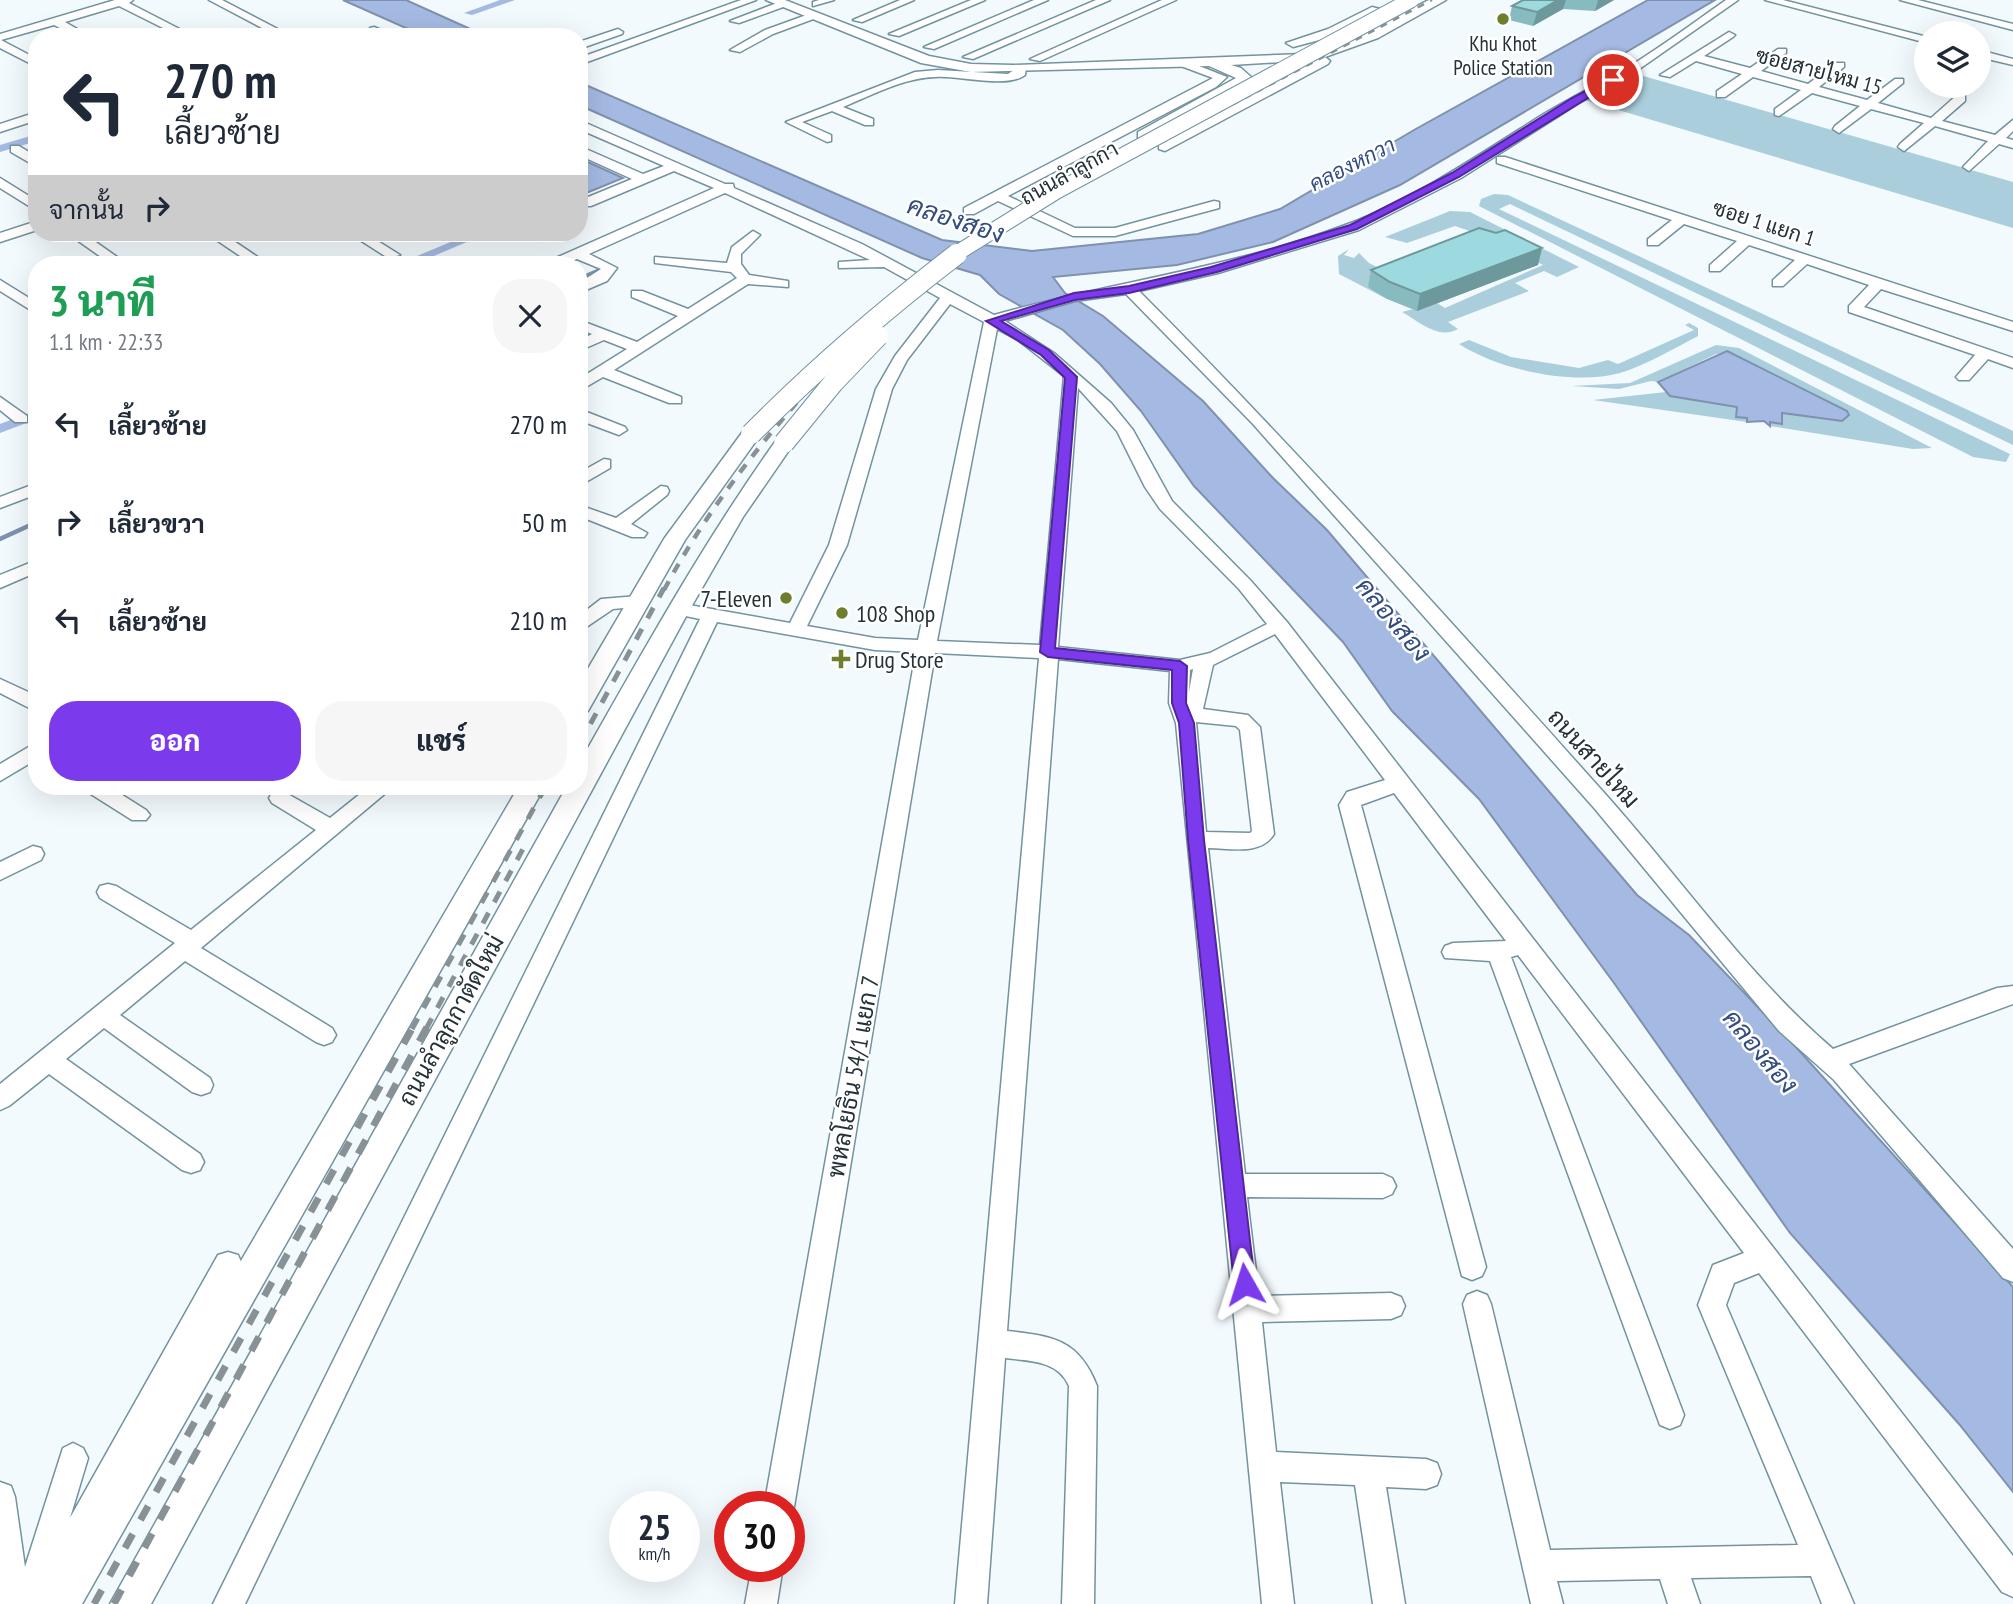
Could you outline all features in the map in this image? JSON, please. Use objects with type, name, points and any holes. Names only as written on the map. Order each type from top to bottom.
[{"type":"main road","name":"ถนนลำลูกกา","points":[[778,2],[816,5],[930,47],[969,57],[1036,59],[1208,54],[1273,47],[1333,32],[1398,0]]},
{"type":"main road","name":"ถนนลำลูกกา","points":[[638,602],[680,531],[751,434],[804,380],[912,286],[994,228],[1411,0]]},
{"type":"main road","name":"ถนนลำลูกกา","points":[[784,443],[854,359],[946,278],[1033,218],[1349,46],[1440,0]]},
{"type":"main road","name":"ถนนลำลูกกา","points":[[816,5],[908,54],[971,68],[1022,69],[1303,58],[1349,46]]},
{"type":"main road","points":[[1207,63],[1236,71],[1244,77],[1239,85]]},
{"type":"main road","points":[[804,380],[835,337],[902,277],[980,224],[1275,67],[1291,69],[1296,72],[1293,76]]},
{"type":"main road","name":"ถนนลำลูกกาตัดใหม่","points":[[588,772],[726,526],[784,443]]},
{"type":"main road","points":[[588,689],[638,602]]},
{"type":"main road","name":"ถนนลำลูกกาตัดใหม่","points":[[32,1603],[527,795]]},
{"type":"main road","name":"ถนนลำลูกกาตัดใหม่","points":[[130,1604],[576,795]]},
{"type":"street","points":[[78,0],[95,9]]},
{"type":"street","points":[[214,0],[270,28]]},
{"type":"street","points":[[588,59],[751,0]]},
{"type":"street","points":[[858,20],[909,0]]},
{"type":"street","points":[[895,34],[980,0]]},
{"type":"street","points":[[930,47],[1043,0]]},
{"type":"street","points":[[969,57],[1105,0]]},
{"type":"street","points":[[1036,59],[1171,0]]},
{"type":"street","points":[[1001,318],[1074,297],[1129,289],[1237,264],[1354,227],[1455,175],[1575,100],[1631,70],[1733,0]]},
{"type":"street","points":[[1770,0],[1914,37]]},
{"type":"street","points":[[1905,0],[1974,13],[2011,26]]},
{"type":"street","points":[[30,28],[124,1],[174,28]]},
{"type":"street","points":[[721,26],[778,2]]},
{"type":"street","points":[[1912,15],[1924,3]]},
{"type":"street","points":[[736,50],[756,45],[816,5]]},
{"type":"street","points":[[54,21],[68,28]]},
{"type":"street","points":[[1999,34],[2011,26]]},
{"type":"street","points":[[588,43],[631,28]]},
{"type":"street","points":[[0,37],[28,29]]},
{"type":"street","points":[[1666,75],[1729,35]]},
{"type":"street","points":[[0,43],[28,59]]},
{"type":"street","points":[[1721,94],[1782,51]]},
{"type":"street","points":[[1991,56],[2013,62]]},
{"type":"street","name":"ซอยสายไหม 15","points":[[1695,57],[2013,144]]},
{"type":"street","points":[[778,128],[928,73],[940,63]]},
{"type":"street","points":[[1185,64],[1221,77],[1212,85],[969,211],[1000,222],[1073,232],[1115,232],[1214,205]]},
{"type":"street","points":[[1779,112],[1840,65]]},
{"type":"street","points":[[928,73],[1009,78],[1019,75],[1022,69]]},
{"type":"street","points":[[1839,129],[1899,81]]},
{"type":"street","points":[[1904,147],[1961,98]]},
{"type":"street","points":[[833,107],[869,122]]},
{"type":"street","points":[[0,128],[15,118],[28,117]]},
{"type":"street","points":[[792,122],[827,138]]},
{"type":"street","points":[[1969,167],[2013,124]]},
{"type":"street","points":[[588,128],[728,187],[857,247],[948,297],[1001,318],[1045,352],[1113,415],[1125,431],[1153,488],[1167,506],[1245,584],[1280,625],[1307,665],[1401,783],[2013,1581]]},
{"type":"street","points":[[15,149],[28,157]]},
{"type":"street","points":[[588,154],[643,179]]},
{"type":"street","name":"ซอย 1 แยก 1","points":[[1502,160],[2013,327]]},
{"type":"street","points":[[588,202],[675,166]]},
{"type":"street","points":[[0,183],[28,201]]},
{"type":"street","points":[[573,256],[728,187]]},
{"type":"street","points":[[998,197],[1058,228]]},
{"type":"street","points":[[1653,242],[1682,219]]},
{"type":"street","points":[[3,234],[28,227]]},
{"type":"street","points":[[739,273],[736,249],[753,235]]},
{"type":"street","points":[[1716,268],[1747,240]]},
{"type":"street","points":[[87,242],[108,256]]},
{"type":"street","points":[[226,242],[248,256]]},
{"type":"street","points":[[371,242],[393,255]]},
{"type":"street","points":[[578,254],[583,256]]},
{"type":"street","points":[[588,258],[610,268],[602,278],[588,285]]},
{"type":"street","points":[[1778,283],[1805,259]]},
{"type":"street","points":[[660,260],[739,273],[783,284]]},
{"type":"street","points":[[844,265],[886,263]]},
{"type":"street","points":[[588,380],[689,315],[739,273]]},
{"type":"street","points":[[1879,282],[1854,309],[2013,363]]},
{"type":"street","points":[[0,284],[28,304]]},
{"type":"street","name":"ถนนสายไหม","points":[[1129,289],[1259,421],[1602,804],[1787,1024],[1843,1073],[2013,1269]]},
{"type":"street","points":[[637,294],[689,315]]},
{"type":"street","points":[[795,631],[838,545],[884,389],[901,359],[948,297]]},
{"type":"street","name":"พหลโยธิน 54/1 แยก 7","points":[[782,1491],[926,647],[1001,318]]},
{"type":"street","points":[[588,328],[638,348]]},
{"type":"street","points":[[1900,342],[1914,328]]},
{"type":"street","points":[[588,342],[604,334]]},
{"type":"street","points":[[1964,377],[1985,353]]},
{"type":"street","points":[[601,371],[675,400]]},
{"type":"street","points":[[971,1604],[1071,377]]},
{"type":"street","points":[[0,402],[21,418]]},
{"type":"street","points":[[588,418],[619,430]]},
{"type":"street","points":[[588,475],[604,464]]},
{"type":"street","points":[[619,525],[661,491]]},
{"type":"street","points":[[0,503],[28,492]]},
{"type":"street","points":[[588,513],[638,533]]},
{"type":"street","points":[[0,582],[28,569]]},
{"type":"street","points":[[588,618],[608,603],[638,602]]},
{"type":"street","points":[[678,609],[875,644],[1048,652],[1180,666],[1204,663],[1259,632],[1280,625]]},
{"type":"street","points":[[229,1604],[711,615]]},
{"type":"street","points":[[1187,717],[1197,703],[1204,663]]},
{"type":"street","points":[[1180,666],[1179,703],[1187,717],[1196,840],[1278,1604]]},
{"type":"street","points":[[0,685],[28,700]]},
{"type":"street","points":[[1187,717],[1241,720],[1250,727],[1263,834],[1254,841],[1196,840]]},
{"type":"street","points":[[0,774],[28,755]]},
{"type":"street","points":[[1401,783],[1354,797],[1350,805],[1472,1267]]},
{"type":"street","points":[[108,795],[139,814]]},
{"type":"street","points":[[0,1099],[373,795]]},
{"type":"street","points":[[279,798],[332,829]]},
{"type":"street","points":[[0,873],[33,854]]},
{"type":"street","points":[[108,892],[324,1035]]},
{"type":"street","points":[[1453,952],[1498,952],[1524,944]]},
{"type":"street","points":[[1498,952],[1670,1415]]},
{"type":"street","points":[[1829,1061],[2005,995],[2013,995]]},
{"type":"street","points":[[103,1015],[201,1085]]},
{"type":"street","points":[[48,1060],[191,1162]]},
{"type":"street","points":[[1234,1185],[1383,1186]]},
{"type":"street","points":[[1765,1258],[1723,1274],[1712,1305],[1838,1604]]},
{"type":"street","points":[[32,1603],[61,1566],[228,1264]]},
{"type":"street","points":[[1477,1304],[1547,1604]]},
{"type":"street","points":[[1248,1309],[1391,1306]]},
{"type":"street","points":[[993,1343],[1062,1354],[1078,1367],[1083,1386],[1078,1604]]},
{"type":"street","points":[[32,1603],[73,1458]]},
{"type":"street","points":[[1265,1466],[1426,1474]]},
{"type":"street","points":[[1368,1470],[1389,1604]]},
{"type":"street","points":[[0,1497],[32,1603]]},
{"type":"street","points":[[1538,1566],[1821,1560]]},
{"type":"street","points":[[1670,1562],[1684,1604]]},
{"type":"street","points":[[761,1604],[765,1582]]},
{"type":"shaded area","points":[[1633,73],[2013,182],[2013,228],[1585,100]]},
{"type":"shaded area","points":[[1494,194],[1508,195],[2013,431],[2013,445],[1510,204],[1499,209],[2010,454],[2006,462],[1973,457],[1479,206],[1481,199]]},
{"type":"shaded area","points":[[1450,211],[1470,212],[1579,267],[1557,277],[1544,271],[1515,283],[1529,291],[1448,322],[1458,329],[1451,332],[1429,328],[1402,312],[1437,303],[1445,308],[1543,265],[1490,238],[1455,226],[1407,243],[1385,237]]},
{"type":"shaded area","points":[[1349,249],[1344,255],[1354,258],[1359,253],[1369,263],[1383,270],[1387,299],[1339,274],[1338,256]]},
{"type":"shaded area","points":[[1689,323],[1698,328],[1698,336],[1640,366],[1602,377],[1559,376],[1515,368],[1459,344],[1469,340],[1511,357],[1579,368],[1608,360],[1618,364],[1694,330],[1685,325]]},
{"type":"shaded area","points":[[1716,345],[1739,348],[1932,448],[1913,449],[1770,426],[1769,422],[1782,413],[1842,421],[1849,415],[1748,361],[1716,354],[1658,382],[1651,381],[1619,389],[1572,386],[1630,383]]},
{"type":"shaded area","points":[[1666,392],[1670,396],[1737,407],[1747,418],[1747,422],[1593,400]]},
{"type":"water","points":[[343,0],[406,0],[468,28],[406,28]]},
{"type":"water","name":"คลองสอง","points":[[1648,0],[1715,0],[1400,185],[1273,242],[1177,265],[1053,277],[1065,293],[1103,316],[1203,401],[1273,478],[1327,530],[1637,895],[1689,935],[1794,1045],[2013,1287],[2013,1492],[1959,1424],[1790,1233],[1614,983],[1479,799],[1392,711],[1343,642],[1194,486],[1141,411],[1100,364],[1063,330],[999,294],[980,275],[922,258],[588,109],[588,86],[942,240],[1032,251],[1198,234],[1280,209],[1414,130]]},
{"type":"water","points":[[588,162],[623,178],[588,192]]},
{"type":"water","points":[[1727,351],[1847,411],[1849,415],[1842,421],[1782,413],[1782,424],[1770,422],[1770,426],[1764,421],[1747,422],[1747,418],[1736,417],[1737,407],[1670,396],[1658,382]]},
{"type":"building","points":[[1523,0],[1558,0],[1537,12],[1512,6]]},
{"type":"building","points":[[1479,228],[1496,233],[1505,230],[1542,248],[1420,294],[1390,282],[1371,270]]},
{"type":"waterway","points":[[469,13],[510,0]]},
{"type":"waterway","points":[[0,149],[28,140]]},
{"type":"waterway","points":[[424,256],[459,242]]},
{"type":"waterway","points":[[588,275],[600,270]]},
{"type":"waterway","points":[[0,429],[28,418]]},
{"type":"waterway","points":[[0,539],[28,526]]},
{"type":"railway","points":[[963,255],[1056,197],[1432,0]]},
{"type":"railway","points":[[664,590],[714,508],[773,431],[815,382],[868,331],[965,254]]},
{"type":"railway","points":[[588,728],[664,588]]},
{"type":"railway","points":[[412,1029],[541,795]]},
{"type":"railway","points":[[426,1029],[524,847]]},
{"type":"railway","points":[[94,1604],[413,1027]]},
{"type":"railway","points":[[114,1604],[427,1027]]},
{"type":"place","name":"Khu Khot Police Station","points":[[1503,19]]},
{"type":"place","name":"7-Eleven","points":[[786,598]]},
{"type":"place","name":"108 Shop","points":[[842,613]]},
{"type":"place","name":"Drug Store","points":[[841,659]]},
{"type":"route","points":[[1245,1284],[1196,840],[1186,723],[1179,703],[1180,666],[1048,652],[1071,377],[1045,352],[991,321],[1074,297],[1129,289],[1213,270],[1354,227],[1455,175],[1575,100],[1613,80]]},
{"type":"water label","name":"คลองหกวา","points":[[1352,164]]}]
